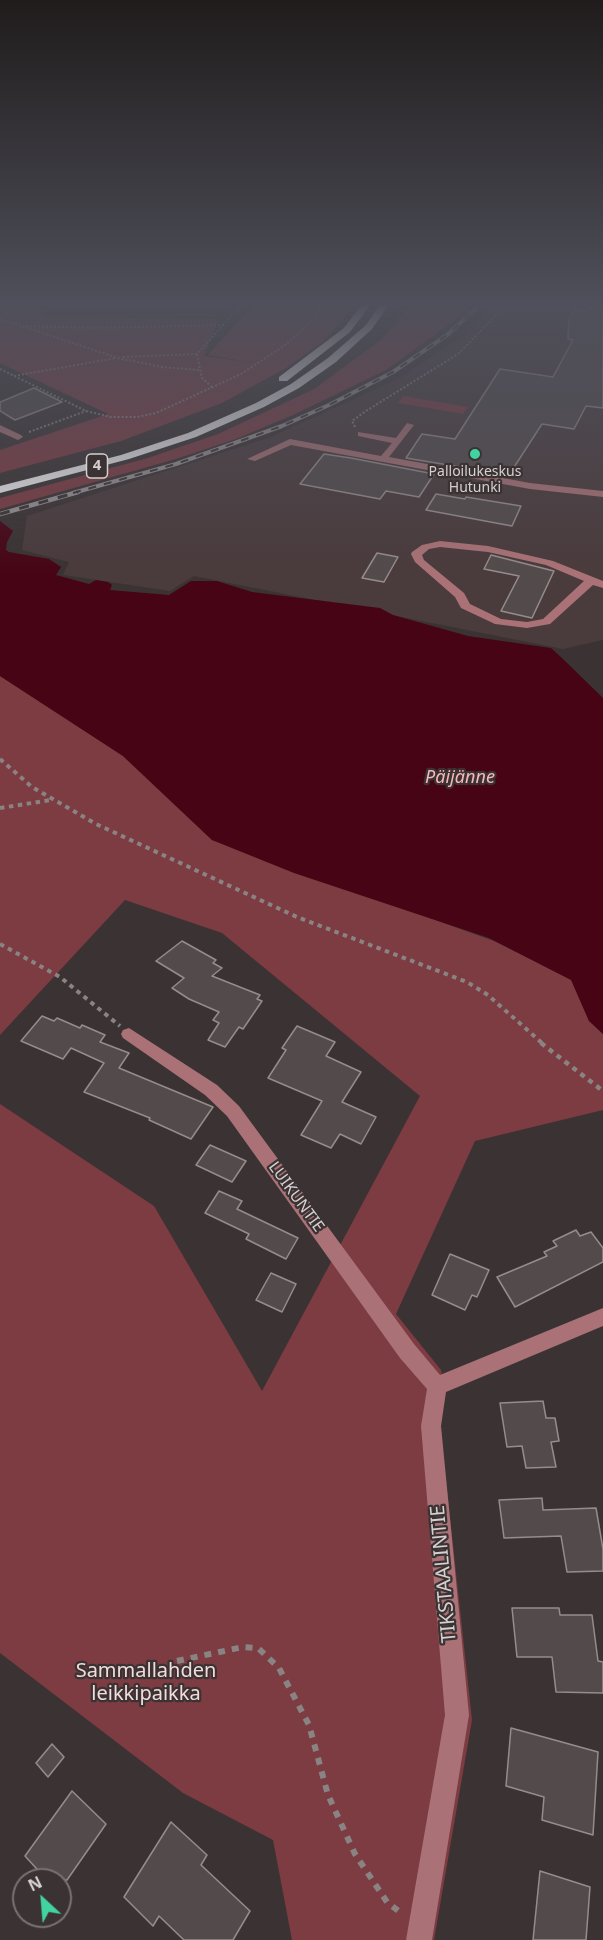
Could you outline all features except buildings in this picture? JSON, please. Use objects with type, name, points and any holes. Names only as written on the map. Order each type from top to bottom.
[{"type":"highway","name":"4","points":[[0,479],[116,449],[176,428],[258,394]]},
{"type":"highway","name":"4","points":[[0,489],[135,454],[192,435],[281,394]]},
{"type":"street","points":[[384,459],[410,425]]},
{"type":"street","points":[[0,428],[18,437]]},
{"type":"street","points":[[361,434],[398,441]]},
{"type":"street","points":[[252,459],[290,442],[530,486],[600,494]]},
{"type":"street","points":[[590,581],[546,622],[527,625],[500,622],[465,606],[460,596],[420,562],[416,554],[426,547],[440,544],[488,549],[549,562],[603,585]]},
{"type":"street","name":"LUIKUNTIE","points":[[129,1034],[211,1090],[233,1111],[407,1351],[437,1386]]},
{"type":"street","points":[[437,1386],[603,1317]]},
{"type":"street","name":"TIKSTAALINTIE","points":[[420,1934],[457,1715],[431,1426],[437,1386]]},
{"type":"path","points":[[50,394],[86,411],[111,417],[137,417],[156,413],[198,394]]},
{"type":"path","points":[[353,424],[352,421],[366,411],[396,394]]},
{"type":"path","points":[[18,437],[86,411]]},
{"type":"path","points":[[0,759],[32,787],[96,824],[297,917],[468,982],[521,1022],[555,1055],[603,1091]]},
{"type":"path","points":[[0,808],[52,800]]},
{"type":"path","points":[[0,944],[60,976],[129,1034]]},
{"type":"path","points":[[177,1661],[250,1647],[258,1648],[279,1668],[309,1725],[328,1795],[355,1854],[387,1902],[420,1934]]},
{"type":"shaded area","points":[[366,394],[603,394],[603,640],[563,649],[194,576],[170,591],[63,575],[69,562],[22,550],[27,516],[271,437]]},
{"type":"green space","points":[[65,394],[239,394],[222,403],[121,441],[0,473],[0,450],[108,414]]},
{"type":"green space","points":[[304,394],[337,394],[236,439],[179,458],[0,509],[0,498],[148,458],[218,434]]},
{"type":"green space","points":[[403,396],[468,407],[463,414],[398,403]]},
{"type":"green space","name":"Sammallahden leikkipaikka","points":[[0,676],[123,756],[212,840],[494,941],[572,980],[589,1021],[603,1034],[603,1110],[475,1141],[396,1314],[441,1370],[445,1393],[440,1425],[472,1720],[434,1940],[292,1940],[273,1840],[183,1793],[0,1653],[0,1104],[154,1206],[262,1391],[420,1096],[222,933],[125,900],[0,1035]]},
{"type":"water","name":"Päijänne","points":[[0,521],[13,531],[7,542],[6,550],[9,552],[49,559],[61,567],[56,575],[89,584],[96,580],[108,582],[112,585],[110,590],[169,595],[191,581],[217,581],[252,592],[380,608],[393,615],[468,636],[551,648],[603,698],[603,1034],[589,1021],[571,980],[489,938],[294,873],[212,840],[123,756],[0,676]]},
{"type":"railway","points":[[73,493],[176,464],[282,426],[351,394]]},
{"type":"railway","points":[[0,514],[78,492]]},
{"type":"place","name":"Palloilukeskus Hutunki","points":[[475,454]]}]
